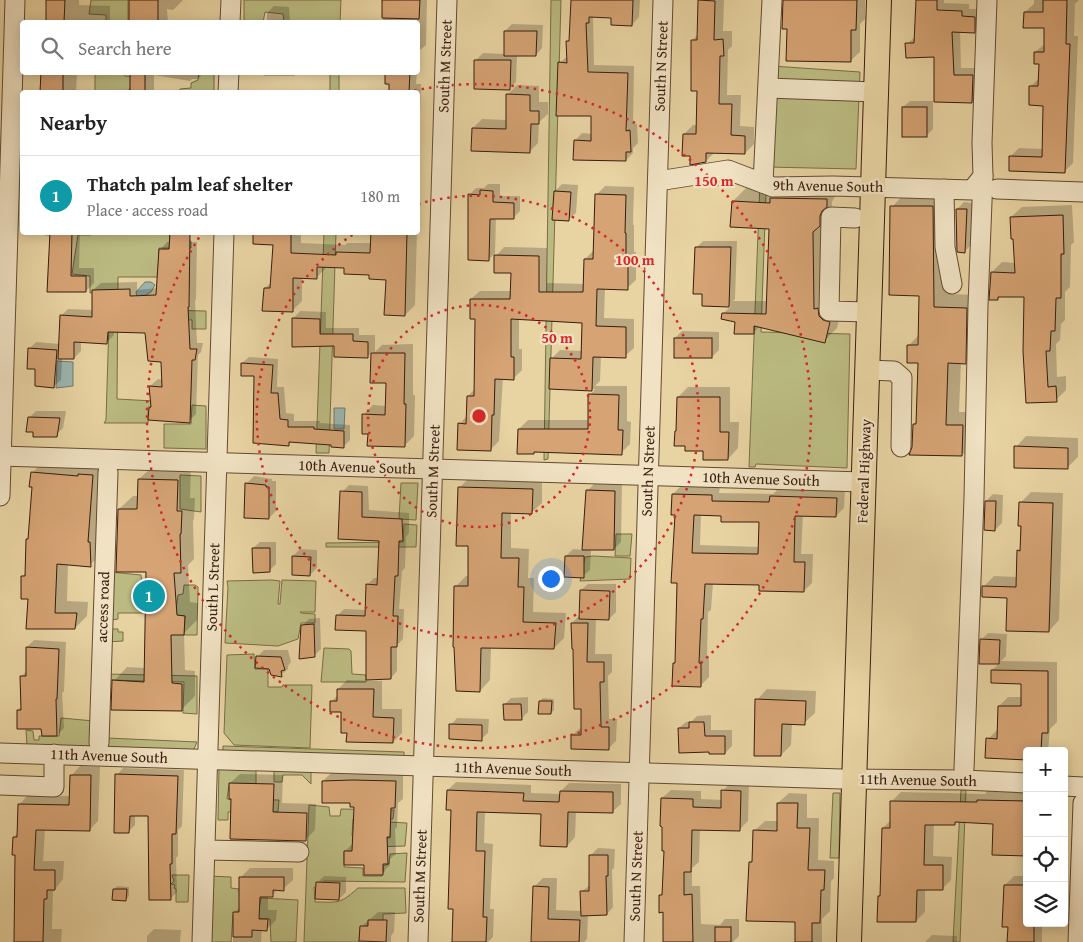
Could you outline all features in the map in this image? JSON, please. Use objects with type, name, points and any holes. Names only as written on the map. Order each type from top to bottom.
[{"type":"main road","name":"Federal Highway","points":[[849,942],[878,0]]},
{"type":"street","points":[[0,496],[5,155],[15,0]]},
{"type":"street","points":[[230,20],[231,0]]},
{"type":"street","name":"South M Street","points":[[418,942],[447,0]]},
{"type":"street","name":"South N Street","points":[[634,942],[663,0]]},
{"type":"street","points":[[763,183],[772,0]]},
{"type":"street","points":[[964,769],[974,498],[978,305],[977,183],[982,143],[987,0]]},
{"type":"street","points":[[228,90],[229,75]]},
{"type":"street","points":[[768,88],[876,92]]},
{"type":"street","name":"9th Avenue South","points":[[658,181],[728,170],[774,187],[944,189],[977,183]]},
{"type":"street","points":[[944,189],[945,247],[952,284]]},
{"type":"street","points":[[997,189],[1083,192]]},
{"type":"street","points":[[855,218],[830,217],[829,311],[869,312]]},
{"type":"street","name":"South L Street","points":[[202,942],[224,235]]},
{"type":"street","points":[[867,370],[894,371],[902,378],[901,447]]},
{"type":"street","name":"10th Avenue South","points":[[1,456],[863,482]]},
{"type":"street","name":"access road","points":[[99,743],[108,472]]},
{"type":"street","name":"11th Avenue South","points":[[0,753],[854,779],[964,780],[1023,784]]},
{"type":"street","points":[[0,785],[54,787],[54,754]]},
{"type":"street","points":[[1068,786],[1083,787]]},
{"type":"street","points":[[1078,942],[1083,803]]},
{"type":"street","points":[[205,850],[299,852]]},
{"type":"green space","points":[[91,0],[128,0],[128,20],[106,20],[106,15],[89,14]]},
{"type":"green space","points":[[244,0],[341,0],[340,20],[284,20],[283,14],[265,12],[263,20],[244,20]]},
{"type":"green space","points":[[551,0],[561,0],[548,459],[544,460]]},
{"type":"green space","points":[[767,0],[772,66],[860,72],[856,169],[767,167],[761,332],[850,334],[847,468],[756,464],[755,467],[749,467]]},
{"type":"green space","points":[[95,75],[141,77],[142,88],[95,90]]},
{"type":"green space","points":[[199,75],[214,75],[214,90],[180,90],[191,88],[191,83],[198,80]]},
{"type":"green space","points":[[330,75],[339,75],[339,90],[330,90]]},
{"type":"green space","points":[[78,235],[170,235],[170,240],[191,241],[191,248],[159,248],[158,277],[118,277],[117,399],[153,401],[154,407],[148,407],[148,423],[104,423],[106,420],[110,290],[90,293],[90,276],[72,274]]},
{"type":"green space","points":[[324,235],[336,235],[329,453],[316,453]]},
{"type":"green space","points":[[157,310],[206,311],[206,329],[192,329],[192,320],[167,319]]},
{"type":"green space","points":[[192,405],[206,406],[206,449],[164,448],[164,424],[191,424]]},
{"type":"green space","points":[[180,475],[201,476],[201,512],[180,509]]},
{"type":"green space","points":[[401,483],[418,483],[416,520],[399,519]]},
{"type":"green space","points":[[404,524],[417,525],[416,547],[326,547],[326,543],[403,542]]},
{"type":"green space","points":[[616,534],[632,534],[630,556],[615,556]]},
{"type":"green space","points":[[585,557],[631,558],[630,579],[580,581]]},
{"type":"green space","points":[[110,572],[141,575],[142,586],[156,586],[176,609],[178,595],[183,594],[184,585],[195,585],[198,587],[197,635],[184,635],[185,616],[153,614],[152,609],[145,609],[145,613],[118,613],[118,619],[111,620],[112,629],[118,629],[118,632],[123,632],[123,641],[106,642],[105,674],[197,676],[197,714],[183,713],[184,682],[109,680],[107,738],[197,742],[191,751],[27,745],[26,730],[33,731],[34,740],[39,740],[39,736],[59,736],[61,718],[94,721]]},
{"type":"green space","points":[[282,580],[316,581],[315,612],[300,612],[315,614],[315,623],[301,623],[298,639],[278,646],[225,643],[227,581],[280,581],[278,604],[280,604]]},
{"type":"green space","points":[[324,648],[349,649],[351,651],[352,674],[366,675],[366,682],[321,682]]},
{"type":"green space","points":[[254,654],[255,669],[268,669],[268,687],[312,685],[310,748],[234,745],[224,733],[227,655]]},
{"type":"green space","points":[[223,746],[404,752],[404,758],[223,754]]},
{"type":"green space","points":[[274,766],[311,769],[311,784],[302,775],[283,775],[282,782],[274,782]]},
{"type":"green space","points":[[256,767],[256,785],[229,785],[227,799],[279,800],[278,812],[228,812],[228,820],[218,820],[219,768]]},
{"type":"green space","points":[[961,790],[966,790],[960,942],[953,942]]},
{"type":"green space","points":[[833,793],[840,793],[839,858],[830,858]]},
{"type":"green space","points":[[309,805],[329,807],[330,816],[340,816],[341,809],[394,810],[393,819],[353,819],[352,836],[390,838],[390,822],[407,823],[405,846],[373,847],[371,853],[344,852],[344,867],[363,868],[363,876],[382,876],[381,873],[384,872],[383,866],[389,864],[390,854],[407,853],[405,882],[324,881],[323,887],[314,887],[315,902],[342,900],[358,888],[405,888],[406,913],[383,914],[383,921],[368,922],[368,927],[360,927],[359,942],[304,942]]},
{"type":"green space","points":[[172,875],[189,875],[188,902],[176,902],[175,885],[171,884],[174,881]]},
{"type":"green space","points":[[208,876],[231,877],[231,888],[239,889],[240,899],[252,905],[260,905],[261,898],[298,900],[296,942],[271,942],[270,919],[253,918],[252,914],[233,915],[231,942],[209,942]]},
{"type":"water","points":[[145,282],[151,282],[155,285],[151,292],[141,298],[137,297],[136,292]]},
{"type":"water","points":[[57,361],[73,362],[73,386],[56,388]]},
{"type":"water","points":[[334,408],[345,408],[344,429],[334,429]]},
{"type":"building","points":[[46,0],[65,0],[64,20],[46,20]]},
{"type":"building","points":[[129,0],[158,0],[158,20],[129,20]]},
{"type":"building","points":[[382,0],[420,0],[419,19],[382,18]]},
{"type":"building","points":[[571,0],[633,0],[632,26],[611,25],[611,18],[589,17],[589,23],[586,23],[588,72],[628,73],[626,131],[630,130],[631,152],[626,152],[626,161],[573,160],[574,140],[591,141],[591,116],[556,116],[558,62],[567,63],[566,41],[569,41]]},
{"type":"building","points":[[698,0],[715,1],[714,40],[723,39],[724,56],[720,56],[719,104],[732,104],[731,135],[745,136],[745,154],[706,153],[706,162],[690,165],[690,156],[682,156],[683,134],[696,134],[697,91],[691,91],[691,40],[697,40]]},
{"type":"building","points":[[783,0],[857,0],[856,30],[851,30],[851,62],[786,61],[787,29],[782,29]]},
{"type":"building","points":[[916,0],[937,0],[937,10],[962,11],[962,16],[975,17],[975,33],[952,32],[954,75],[973,75],[972,103],[934,102],[934,57],[906,58],[905,43],[914,43]]},
{"type":"building","points":[[1043,0],[1067,0],[1066,44],[1070,44],[1065,173],[1009,171],[1009,156],[1042,157],[1043,106],[1029,105],[1029,86],[1038,86],[1039,64],[1034,64],[1034,52],[1044,52],[1044,28],[1023,28],[1024,12],[1043,12]]},
{"type":"building","points":[[504,31],[537,31],[536,56],[504,56]]},
{"type":"building","points":[[474,60],[511,60],[510,90],[474,89]]},
{"type":"building","points":[[41,75],[63,75],[63,90],[40,90]]},
{"type":"building","points":[[130,75],[145,75],[145,90],[130,90]]},
{"type":"building","points":[[385,75],[410,75],[409,90],[389,90],[389,84],[385,84]]},
{"type":"building","points":[[506,94],[530,95],[530,111],[539,111],[539,124],[531,124],[530,153],[471,151],[472,128],[506,129]]},
{"type":"building","points":[[902,107],[927,107],[927,137],[902,137]]},
{"type":"building","points":[[480,190],[493,191],[493,202],[514,203],[514,219],[490,219],[489,261],[468,260],[468,194],[480,195]]},
{"type":"building","points":[[554,191],[571,192],[569,221],[552,220]]},
{"type":"building","points":[[595,194],[626,195],[625,233],[626,260],[628,260],[628,290],[597,289],[596,326],[626,327],[626,358],[593,357],[592,391],[549,389],[550,358],[581,359],[582,323],[511,319],[511,357],[514,357],[514,380],[495,379],[491,451],[457,450],[458,423],[466,424],[467,396],[474,396],[475,319],[470,319],[470,299],[510,299],[511,273],[494,273],[494,255],[539,256],[539,292],[583,292],[584,259],[593,259]]},
{"type":"building","points":[[770,198],[827,199],[827,207],[820,216],[820,226],[813,232],[814,309],[818,308],[819,316],[823,320],[830,322],[825,343],[754,326],[754,334],[734,334],[735,322],[721,319],[722,313],[766,314],[769,229],[730,227],[732,201],[770,203]]},
{"type":"building","points":[[890,206],[933,206],[934,307],[967,308],[966,364],[948,363],[946,425],[963,425],[962,456],[909,455],[912,447],[913,424],[916,424],[918,363],[907,363],[907,345],[918,345],[919,296],[889,295]]},
{"type":"building","points":[[956,209],[967,209],[965,253],[957,252]]},
{"type":"building","points":[[1063,215],[1064,254],[1061,254],[1061,298],[1056,298],[1055,331],[1051,331],[1050,351],[1046,351],[1048,387],[1056,386],[1057,402],[1026,403],[1023,351],[1024,297],[998,297],[998,300],[989,300],[991,272],[1015,273],[1010,217]]},
{"type":"building","points":[[50,235],[72,235],[71,276],[86,276],[86,292],[47,292]]},
{"type":"building","points":[[170,235],[190,235],[188,307],[190,349],[197,349],[195,360],[192,360],[190,423],[148,420],[149,408],[151,407],[149,386],[162,387],[161,362],[148,361],[145,333],[108,332],[107,344],[74,342],[74,359],[58,359],[60,315],[92,317],[92,290],[130,289],[130,296],[156,295],[159,249],[169,249]]},
{"type":"building","points":[[253,235],[291,235],[291,253],[336,255],[336,252],[370,253],[371,235],[407,235],[405,316],[384,315],[386,280],[369,279],[369,275],[344,274],[344,268],[317,267],[317,279],[293,278],[293,312],[262,311],[264,288],[270,288],[273,245],[253,244]]},
{"type":"building","points":[[695,247],[731,247],[729,307],[702,306],[702,294],[693,294]]},
{"type":"building","points":[[292,318],[320,319],[320,334],[353,334],[353,341],[368,342],[368,358],[334,357],[334,346],[292,347]]},
{"type":"building","points":[[674,338],[712,338],[712,358],[674,358]]},
{"type":"building","points":[[28,348],[57,350],[54,388],[35,386],[35,369],[27,369]]},
{"type":"building","points":[[371,353],[405,353],[405,447],[367,446],[368,434],[362,434],[362,414],[385,415],[386,383],[370,383]]},
{"type":"building","points":[[241,363],[273,365],[271,393],[278,393],[280,419],[288,420],[288,427],[314,427],[314,429],[344,431],[344,448],[331,447],[331,445],[289,442],[289,446],[253,443],[254,376],[241,376]]},
{"type":"building","points":[[588,394],[619,395],[618,430],[623,430],[622,455],[534,452],[534,454],[517,454],[518,429],[588,429]]},
{"type":"building","points":[[677,397],[720,397],[720,432],[729,432],[728,460],[703,460],[703,451],[685,451],[685,446],[674,446]]},
{"type":"building","points":[[28,417],[60,418],[57,437],[33,437],[33,432],[26,432]]},
{"type":"building","points":[[1014,446],[1068,448],[1068,469],[1014,468]]},
{"type":"building","points":[[31,472],[78,476],[78,474],[93,475],[88,542],[90,542],[91,567],[57,564],[55,613],[77,613],[75,629],[26,629],[28,599],[21,599],[21,576],[25,576],[26,539],[28,539],[32,487],[29,487]]},
{"type":"building","points":[[138,479],[178,480],[177,511],[182,511],[180,534],[181,573],[174,573],[177,615],[185,616],[184,635],[171,635],[172,683],[182,684],[182,711],[111,710],[112,680],[144,682],[146,572],[116,572],[118,509],[137,509]]},
{"type":"building","points":[[245,483],[269,487],[269,519],[244,518]]},
{"type":"building","points":[[458,487],[533,489],[532,514],[502,513],[501,558],[519,558],[518,587],[524,587],[523,622],[556,623],[554,649],[481,648],[480,692],[456,691],[453,647],[454,586],[468,586],[468,546],[456,546]]},
{"type":"building","points":[[586,490],[615,491],[614,550],[582,550]]},
{"type":"building","points":[[340,491],[362,492],[362,517],[402,519],[403,541],[399,541],[398,576],[395,576],[393,616],[398,616],[397,647],[391,647],[391,679],[366,680],[366,631],[335,630],[336,615],[365,616],[366,584],[377,585],[379,541],[338,539]]},
{"type":"building","points":[[672,494],[712,495],[712,501],[769,502],[770,496],[837,498],[836,517],[795,516],[794,562],[805,562],[804,592],[759,591],[759,585],[705,584],[699,663],[701,663],[701,687],[672,686],[673,663],[675,663],[677,583],[671,583],[675,515],[671,515]],"holes":[[[694,515],[721,516],[721,522],[759,522],[758,554],[692,553]]]},
{"type":"building","points":[[985,501],[996,501],[995,531],[984,530]]},
{"type":"building","points":[[1019,502],[1053,503],[1049,632],[1006,631],[1007,598],[982,597],[982,586],[1016,587],[1017,550],[1020,551],[1021,526],[1018,526]]},
{"type":"building","points":[[252,548],[270,548],[270,572],[253,573]]},
{"type":"building","points":[[292,556],[311,557],[310,576],[292,575]]},
{"type":"building","points":[[565,556],[584,556],[584,578],[564,577]]},
{"type":"building","points":[[580,590],[610,591],[609,620],[579,619]]},
{"type":"building","points":[[571,623],[588,623],[587,662],[604,662],[604,682],[600,682],[601,727],[609,727],[609,750],[571,749],[571,735],[581,735],[581,709],[574,709]]},
{"type":"building","points":[[314,624],[315,657],[299,659],[301,625]]},
{"type":"building","points":[[980,639],[1000,640],[999,664],[979,664]]},
{"type":"building","points":[[26,647],[59,649],[56,699],[57,736],[42,736],[41,729],[17,729],[17,710],[21,710],[20,676],[26,676]]},
{"type":"building","points":[[256,656],[281,657],[285,670],[281,671],[282,677],[271,675],[269,669],[255,668]]},
{"type":"building","points":[[991,670],[1048,671],[1048,733],[1042,733],[1041,747],[1023,747],[1023,760],[985,758],[986,738],[997,739],[998,706],[1021,706],[1021,684],[991,683]]},
{"type":"building","points":[[337,689],[374,689],[373,717],[394,718],[393,743],[346,742],[347,733],[341,733],[341,712],[330,712],[330,701],[337,701]]},
{"type":"building","points":[[755,699],[806,701],[805,725],[782,724],[781,756],[754,756]]},
{"type":"building","points":[[539,701],[552,701],[551,714],[538,714]]},
{"type":"building","points":[[503,704],[521,704],[522,720],[504,720]]},
{"type":"building","points":[[689,722],[704,722],[705,736],[725,736],[725,754],[709,754],[709,752],[679,753],[678,728],[689,728]]},
{"type":"building","points":[[449,724],[482,725],[482,741],[449,739]]},
{"type":"building","points":[[115,774],[178,776],[176,834],[172,834],[172,864],[170,864],[171,900],[149,900],[148,816],[130,816],[129,833],[114,833]]},
{"type":"building","points":[[70,775],[91,775],[90,831],[36,830],[34,870],[55,870],[55,890],[47,890],[47,899],[44,899],[43,942],[14,942],[15,855],[12,855],[13,837],[17,837],[18,804],[69,805]]},
{"type":"building","points":[[322,781],[396,781],[395,808],[391,808],[390,837],[387,837],[388,864],[383,864],[383,875],[364,875],[364,865],[344,865],[344,851],[352,851],[354,807],[350,807],[350,803],[322,803]]},
{"type":"building","points":[[229,783],[274,784],[273,812],[307,813],[306,841],[230,839],[231,799],[229,799]]},
{"type":"building","points":[[447,790],[524,793],[523,801],[559,802],[560,791],[613,792],[613,813],[568,812],[567,847],[540,846],[541,814],[477,812],[476,851],[485,851],[483,917],[487,917],[486,942],[452,942],[453,909],[448,909],[451,810],[446,810]]},
{"type":"building","points":[[721,790],[741,791],[740,831],[692,830],[691,872],[684,872],[684,895],[692,894],[693,942],[663,942],[663,912],[659,913],[659,895],[662,895],[664,851],[662,851],[662,827],[660,826],[661,798],[693,799],[693,807],[721,808]]},
{"type":"building","points":[[977,800],[1023,801],[1023,856],[992,855],[993,824],[955,822],[955,825],[925,825],[924,865],[943,865],[943,890],[917,890],[916,922],[877,922],[878,896],[880,896],[882,828],[890,828],[890,801],[977,802]]},
{"type":"building","points":[[777,803],[798,803],[797,828],[810,828],[808,870],[825,870],[824,890],[821,890],[820,923],[812,923],[812,942],[795,942],[795,922],[746,921],[749,862],[752,862],[753,830],[777,831]]},
{"type":"building","points":[[589,855],[608,855],[608,876],[606,876],[607,915],[581,916],[580,891],[589,891]]},
{"type":"building","points":[[239,877],[284,877],[284,891],[273,890],[273,897],[260,897],[259,919],[268,919],[267,931],[252,930],[252,937],[233,937],[233,912],[239,912]]},
{"type":"building","points":[[316,882],[340,883],[339,900],[315,899]]},
{"type":"building","points":[[1004,885],[1023,885],[1023,927],[1034,927],[1034,942],[1007,942],[1008,927],[1002,927]]},
{"type":"building","points":[[533,886],[549,887],[548,919],[580,920],[579,942],[531,942]]},
{"type":"building","points":[[113,889],[127,889],[126,901],[112,900]]},
{"type":"building","points":[[368,920],[387,920],[386,942],[359,941],[360,926],[368,926]]},
{"type":"building","points":[[715,927],[731,927],[731,942],[715,942]]},
{"type":"place","name":"Thatch palm leaf shelter","points":[[149,596]]}]
